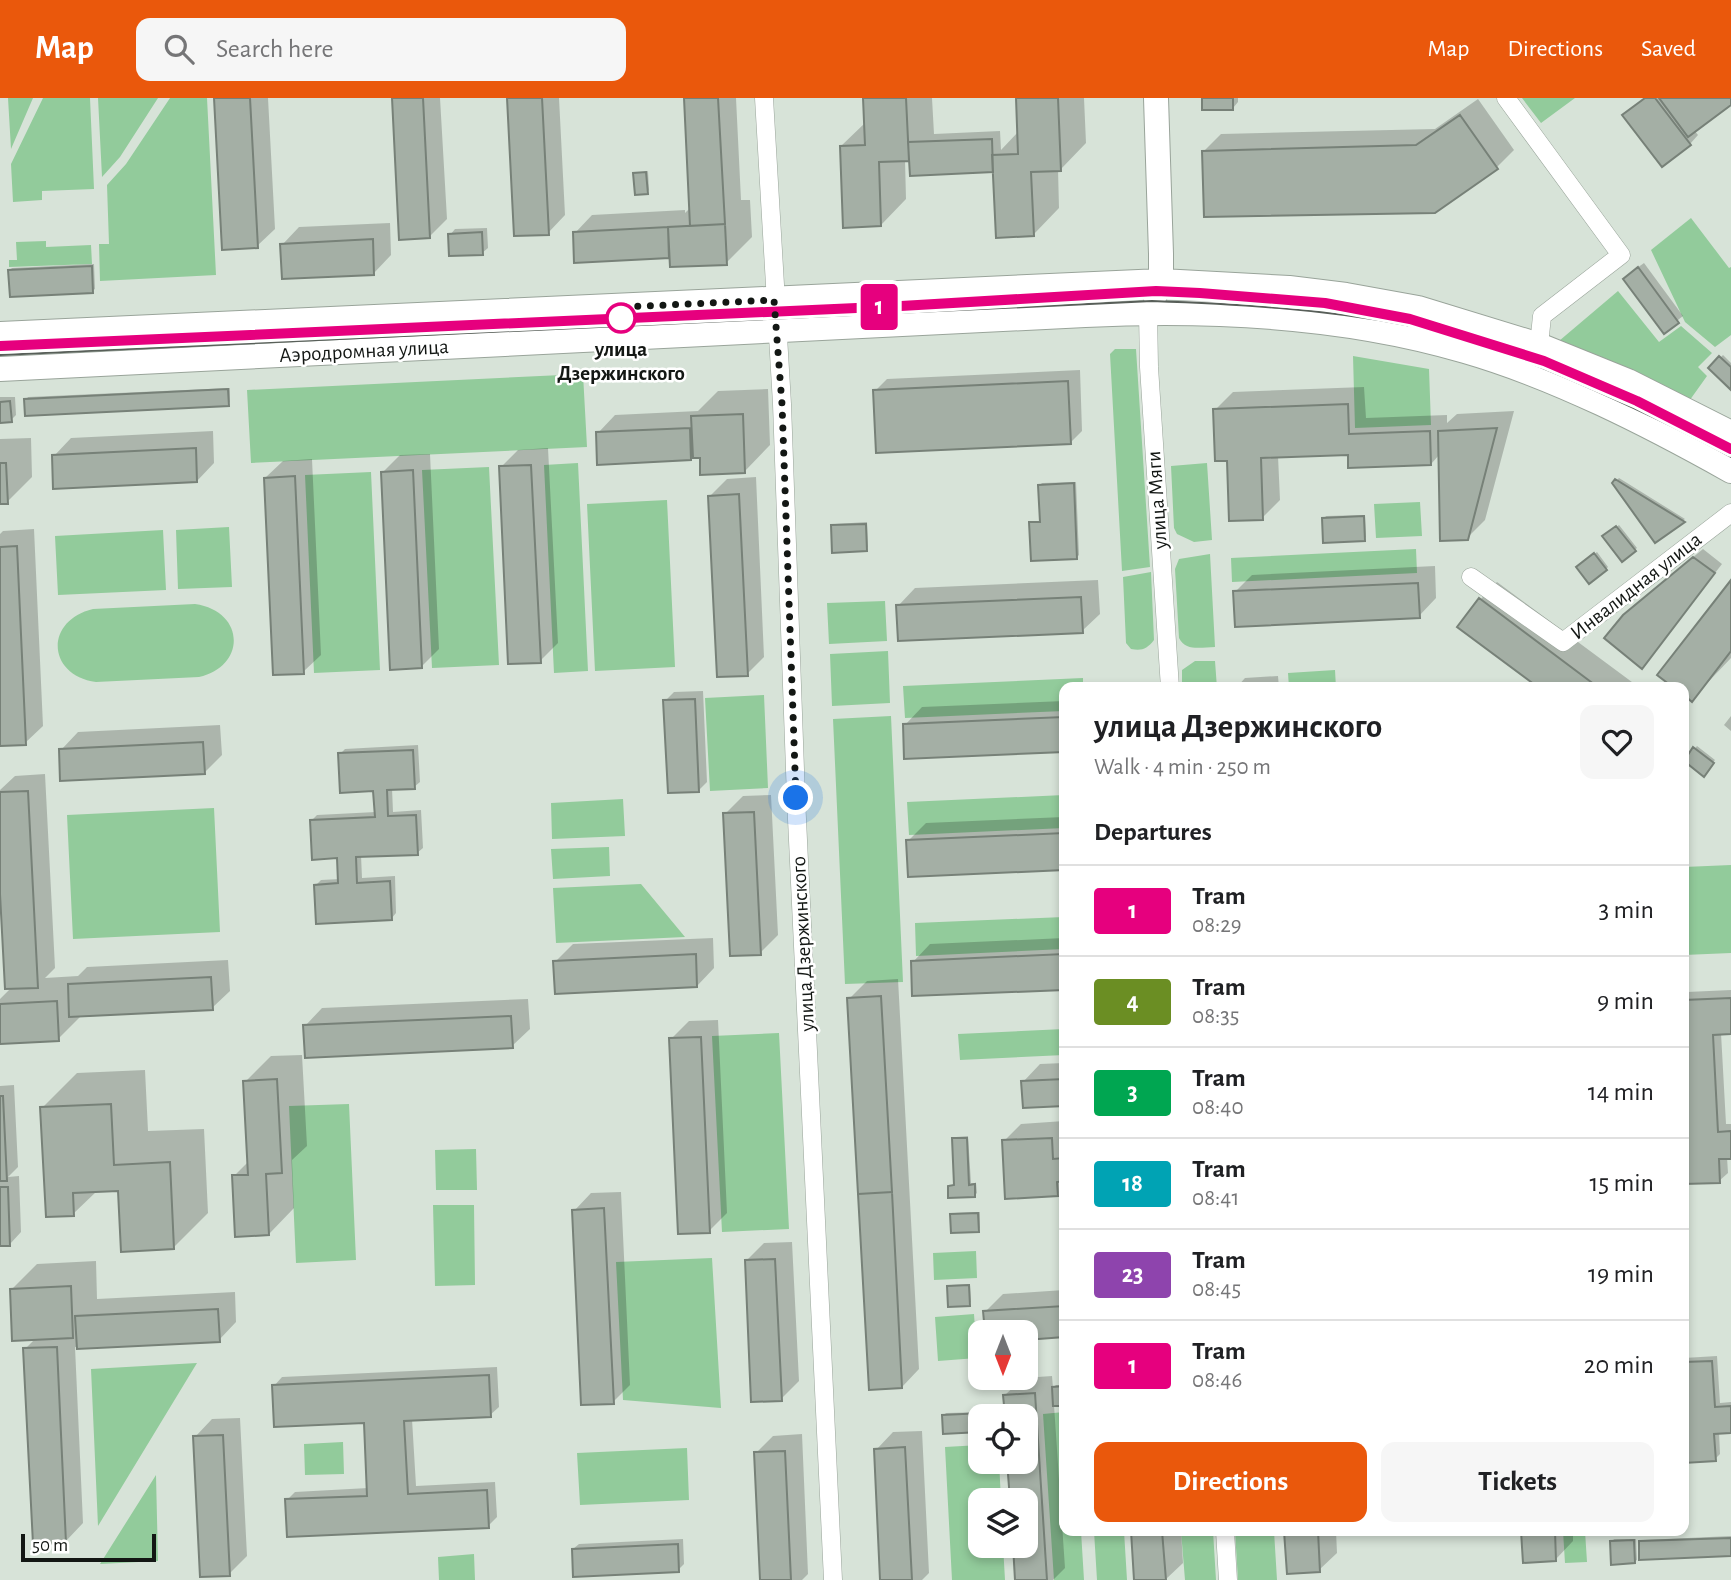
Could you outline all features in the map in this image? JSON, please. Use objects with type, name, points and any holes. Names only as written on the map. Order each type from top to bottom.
[{"type":"street","name":"улица Дзержинского","points":[[764,98],[782,404],[796,798],[833,1580]]},
{"type":"street","points":[[1147,312],[1161,281],[1156,98]]},
{"type":"street","points":[[1506,98],[1621,255],[1542,316],[1539,345]]},
{"type":"street","name":"Аэродромная улица","points":[[0,334],[1161,281],[1289,288],[1418,308],[1539,345],[1628,381],[1731,433]]},
{"type":"street","name":"Аэродромная улица","points":[[0,369],[1147,312],[1201,312],[1309,321],[1408,336],[1465,351],[1533,373],[1631,419],[1731,471]]},
{"type":"street","name":"улица Мяги","points":[[1147,312],[1170,682]]},
{"type":"street","name":"Инвалидная улица","points":[[1471,576],[1563,642],[1731,513]]},
{"type":"street","points":[[1225,1536],[1228,1580]]},
{"type":"green space","points":[[8,98],[33,98],[11,149]]},
{"type":"green space","points":[[43,98],[90,98],[94,189],[42,191],[42,200],[13,202],[11,164]]},
{"type":"green space","points":[[98,98],[158,98],[120,157],[102,177]]},
{"type":"green space","points":[[170,98],[207,98],[216,275],[100,281],[99,244],[109,244],[107,185],[126,164]]},
{"type":"green space","points":[[1522,98],[1575,98],[1541,123]]},
{"type":"green space","points":[[1691,218],[1729,268],[1731,267],[1731,335],[1715,347],[1685,322],[1651,250]]},
{"type":"green space","points":[[46,241],[46,247],[91,245],[92,264],[9,267],[9,260],[17,260],[16,242]]},
{"type":"green space","points":[[1618,291],[1659,342],[1681,326],[1712,353],[1698,367],[1707,376],[1687,404],[1559,341]]},
{"type":"green space","points":[[1115,349],[1136,349],[1150,567],[1122,571],[1110,354]]},
{"type":"green space","points":[[1353,356],[1429,369],[1431,425],[1355,428]]},
{"type":"green space","points":[[583,374],[587,447],[251,463],[247,390]]},
{"type":"green space","points":[[578,463],[588,671],[554,673],[544,465]]},
{"type":"green space","points":[[1207,463],[1212,540],[1194,542],[1177,534],[1174,528],[1171,466]]},
{"type":"green space","points":[[489,467],[499,665],[432,668],[422,470]]},
{"type":"green space","points":[[371,472],[380,670],[314,673],[305,475]]},
{"type":"green space","points":[[667,500],[675,667],[595,671],[587,504]]},
{"type":"green space","points":[[1420,502],[1422,536],[1376,538],[1374,504]]},
{"type":"green space","points":[[229,527],[232,587],[178,589],[176,530]]},
{"type":"green space","points":[[163,530],[166,590],[58,595],[55,536]]},
{"type":"green space","points":[[1416,549],[1417,573],[1232,582],[1231,558]]},
{"type":"green space","points":[[1210,554],[1215,647],[1190,647],[1179,638],[1175,569],[1179,559]]},
{"type":"green space","points":[[1151,572],[1154,640],[1144,649],[1131,649],[1126,643],[1123,577]]},
{"type":"green space","points":[[885,601],[887,641],[829,644],[827,603]]},
{"type":"green space","points":[[195,604],[211,609],[231,627],[234,639],[232,651],[226,662],[215,671],[199,677],[96,682],[80,677],[68,669],[61,659],[59,636],[66,624],[77,615],[93,609]]},
{"type":"green space","points":[[888,651],[890,703],[832,706],[830,654]]},
{"type":"green space","points":[[1195,661],[1215,661],[1217,682],[1182,682],[1182,670]]},
{"type":"green space","points":[[1335,670],[1336,682],[1289,682],[1288,673]]},
{"type":"green space","points":[[1083,678],[1083,682],[1059,682],[1059,711],[905,718],[903,686]]},
{"type":"green space","points":[[764,695],[768,788],[710,791],[705,698]]},
{"type":"green space","points":[[891,716],[903,982],[845,984],[833,719]]},
{"type":"green space","points":[[1059,795],[1059,828],[909,835],[907,802]]},
{"type":"green space","points":[[623,799],[625,836],[552,839],[551,803]]},
{"type":"green space","points":[[214,808],[220,932],[73,939],[67,815]]},
{"type":"green space","points":[[609,847],[610,876],[553,879],[551,849]]},
{"type":"green space","points":[[1731,865],[1731,953],[1689,955],[1689,867]]},
{"type":"green space","points":[[641,884],[685,937],[556,943],[553,888]]},
{"type":"green space","points":[[1059,917],[1059,949],[916,956],[915,923]]},
{"type":"green space","points":[[1059,1029],[1059,1055],[960,1060],[958,1034]]},
{"type":"green space","points":[[779,1033],[789,1229],[722,1232],[712,1036]]},
{"type":"green space","points":[[349,1104],[356,1260],[296,1263],[289,1106]]},
{"type":"green space","points":[[476,1149],[477,1190],[436,1190],[435,1150]]},
{"type":"green space","points":[[433,1205],[474,1205],[475,1285],[435,1286]]},
{"type":"green space","points":[[976,1251],[977,1278],[934,1280],[933,1253]]},
{"type":"green space","points":[[712,1258],[721,1408],[623,1400],[616,1262]]},
{"type":"green space","points":[[974,1314],[974,1320],[968,1320],[968,1359],[938,1361],[935,1317]]},
{"type":"green space","points":[[197,1363],[98,1526],[91,1369]]},
{"type":"green space","points":[[1059,1412],[1059,1536],[1081,1536],[1084,1580],[1054,1580],[1043,1414]]},
{"type":"green space","points":[[343,1442],[344,1474],[305,1475],[304,1444]]},
{"type":"green space","points":[[968,1446],[968,1474],[1000,1474],[1000,1488],[968,1488],[968,1558],[1004,1558],[1005,1580],[952,1580],[945,1447]]},
{"type":"green space","points":[[687,1448],[689,1500],[580,1505],[577,1453]]},
{"type":"green space","points":[[156,1475],[158,1561],[100,1564]]},
{"type":"green space","points":[[1094,1536],[1124,1536],[1127,1580],[1097,1580]]},
{"type":"green space","points":[[1181,1536],[1213,1536],[1216,1580],[1185,1580]]},
{"type":"green space","points":[[1235,1536],[1274,1536],[1277,1580],[1238,1580]]},
{"type":"green space","points":[[1563,1536],[1585,1536],[1587,1562],[1565,1563]]},
{"type":"green space","points":[[474,1554],[475,1580],[439,1580],[438,1557]]},
{"type":"building","points":[[214,98],[250,98],[258,248],[222,250]]},
{"type":"building","points":[[392,98],[423,98],[430,238],[399,240]]},
{"type":"building","points":[[507,98],[542,98],[549,235],[514,236]]},
{"type":"building","points":[[684,98],[718,98],[725,224],[690,226]]},
{"type":"building","points":[[863,98],[906,98],[909,161],[879,162],[881,226],[843,228],[840,146],[865,145]]},
{"type":"building","points":[[1016,98],[1058,98],[1061,171],[1031,172],[1034,236],[996,238],[992,155],[1018,154]]},
{"type":"building","points":[[1202,98],[1233,98],[1233,110],[1202,110]]},
{"type":"building","points":[[1645,98],[1655,98],[1691,145],[1662,167],[1622,115]]},
{"type":"building","points":[[1659,98],[1731,98],[1731,105],[1688,137]]},
{"type":"building","points":[[1460,115],[1498,169],[1435,213],[1204,217],[1202,151],[1416,145]]},
{"type":"building","points":[[992,139],[993,172],[910,176],[908,142]]},
{"type":"building","points":[[646,172],[648,194],[635,195],[633,173]]},
{"type":"building","points":[[725,224],[727,265],[670,267],[668,227]]},
{"type":"building","points":[[668,227],[669,258],[574,263],[573,232]]},
{"type":"building","points":[[482,232],[483,255],[449,256],[448,234]]},
{"type":"building","points":[[373,239],[374,275],[282,279],[280,244]]},
{"type":"building","points":[[92,266],[93,293],[10,297],[8,270]]},
{"type":"building","points":[[1638,267],[1679,323],[1664,334],[1623,279]]},
{"type":"building","points":[[1719,356],[1731,367],[1731,390],[1708,368]]},
{"type":"building","points":[[1068,381],[1071,444],[876,453],[873,390]]},
{"type":"building","points":[[228,389],[229,406],[25,416],[24,399]]},
{"type":"building","points":[[10,401],[12,422],[0,423],[0,402]]},
{"type":"building","points":[[1348,404],[1349,434],[1430,431],[1431,465],[1348,468],[1348,455],[1261,458],[1263,520],[1229,521],[1227,461],[1215,461],[1213,409]]},
{"type":"building","points":[[743,414],[745,473],[700,475],[700,458],[693,458],[691,416]]},
{"type":"building","points":[[690,428],[691,460],[597,465],[596,432]]},
{"type":"building","points":[[1497,428],[1468,540],[1440,541],[1438,431]]},
{"type":"building","points":[[196,448],[197,482],[53,489],[52,455]]},
{"type":"building","points":[[0,463],[6,463],[8,504],[0,504]]},
{"type":"building","points":[[531,465],[541,663],[508,664],[499,466]]},
{"type":"building","points":[[413,470],[422,668],[390,670],[381,472]]},
{"type":"building","points":[[295,476],[304,674],[273,675],[264,478]]},
{"type":"building","points":[[1615,479],[1685,522],[1655,543],[1612,483]]},
{"type":"building","points":[[1074,483],[1077,559],[1031,561],[1029,522],[1040,522],[1038,485]]},
{"type":"building","points":[[739,494],[748,676],[717,677],[708,496]]},
{"type":"building","points":[[1364,516],[1365,541],[1323,543],[1322,518]]},
{"type":"building","points":[[866,524],[867,551],[832,553],[831,525]]},
{"type":"building","points":[[1616,526],[1636,551],[1622,562],[1602,536]]},
{"type":"building","points":[[17,546],[26,745],[0,746],[0,547]]},
{"type":"building","points":[[1594,553],[1607,570],[1589,584],[1576,567]]},
{"type":"building","points":[[1693,557],[1715,573],[1642,669],[1604,638],[1623,615]]},
{"type":"building","points":[[1731,580],[1731,651],[1692,702],[1689,699],[1689,682],[1666,682],[1657,675]]},
{"type":"building","points":[[1418,583],[1420,618],[1235,627],[1233,591]]},
{"type":"building","points":[[1081,597],[1083,633],[898,641],[896,605]]},
{"type":"building","points":[[1479,598],[1591,682],[1531,682],[1457,627]]},
{"type":"building","points":[[695,699],[699,792],[668,793],[663,700]]},
{"type":"building","points":[[1059,717],[1059,752],[904,759],[903,724]]},
{"type":"building","points":[[203,742],[205,774],[60,781],[59,749]]},
{"type":"building","points":[[1693,747],[1714,763],[1704,777],[1689,765],[1689,753]]},
{"type":"building","points":[[413,750],[415,789],[387,790],[388,816],[416,815],[418,855],[356,857],[357,883],[390,881],[392,920],[316,924],[314,885],[338,883],[337,858],[312,860],[310,820],[375,817],[373,791],[340,793],[338,753]]},
{"type":"building","points":[[28,791],[38,988],[5,989],[0,894],[0,792]]},
{"type":"building","points":[[754,812],[761,955],[730,956],[723,813]]},
{"type":"building","points":[[1059,833],[1059,870],[908,877],[906,840]]},
{"type":"building","points":[[696,954],[697,987],[555,994],[553,961]]},
{"type":"building","points":[[1059,954],[1059,990],[912,996],[911,961]]},
{"type":"building","points":[[211,977],[213,1010],[69,1017],[68,984]]},
{"type":"building","points":[[881,996],[892,1192],[858,1194],[847,998]]},
{"type":"building","points":[[1731,998],[1731,1034],[1713,1035],[1718,1132],[1731,1131],[1731,1159],[1719,1159],[1720,1183],[1689,1184],[1689,1000]]},
{"type":"building","points":[[57,1001],[59,1041],[0,1044],[0,1004]]},
{"type":"building","points":[[511,1016],[513,1048],[305,1058],[303,1025]]},
{"type":"building","points":[[701,1037],[710,1233],[678,1234],[669,1038]]},
{"type":"building","points":[[277,1079],[282,1173],[266,1174],[269,1235],[235,1237],[232,1175],[248,1175],[243,1081]]},
{"type":"building","points":[[1059,1079],[1059,1106],[1023,1108],[1021,1081]]},
{"type":"building","points":[[0,1096],[3,1096],[7,1181],[0,1181]]},
{"type":"building","points":[[111,1104],[114,1165],[170,1162],[174,1249],[121,1252],[118,1191],[73,1193],[74,1216],[46,1217],[40,1107]]},
{"type":"building","points":[[952,1138],[967,1138],[969,1185],[975,1184],[975,1197],[948,1198],[948,1186],[954,1185]]},
{"type":"building","points":[[1052,1138],[1053,1159],[1059,1158],[1058,1196],[1005,1199],[1002,1140]]},
{"type":"building","points":[[0,1187],[8,1187],[10,1246],[0,1246]]},
{"type":"building","points":[[892,1192],[902,1388],[869,1390],[858,1194]]},
{"type":"building","points":[[604,1208],[614,1404],[581,1405],[572,1210]]},
{"type":"building","points":[[978,1213],[979,1232],[951,1233],[950,1214]]},
{"type":"building","points":[[775,1259],[782,1401],[751,1402],[745,1260]]},
{"type":"building","points":[[969,1285],[970,1306],[948,1307],[947,1286]]},
{"type":"building","points":[[71,1286],[73,1338],[12,1341],[10,1289]]},
{"type":"building","points":[[1059,1306],[1059,1337],[1038,1339],[1038,1320],[984,1320],[983,1311]]},
{"type":"building","points":[[218,1309],[220,1342],[77,1349],[75,1316]]},
{"type":"building","points":[[57,1347],[66,1543],[33,1544],[23,1348]]},
{"type":"building","points":[[1712,1361],[1715,1407],[1731,1406],[1731,1433],[1714,1434],[1716,1461],[1689,1463],[1689,1362]]},
{"type":"building","points":[[489,1375],[491,1417],[404,1421],[408,1494],[487,1490],[489,1528],[287,1537],[285,1499],[367,1496],[364,1423],[274,1427],[272,1385]]},
{"type":"building","points":[[1059,1386],[1059,1406],[1053,1406],[1052,1387]]},
{"type":"building","points":[[1035,1393],[1036,1404],[1004,1404],[1003,1395]]},
{"type":"building","points":[[968,1414],[968,1433],[943,1434],[942,1415]]},
{"type":"building","points":[[223,1435],[230,1576],[200,1577],[193,1436]]},
{"type":"building","points":[[1038,1440],[1047,1580],[1015,1580],[1014,1558],[1038,1558],[1038,1488],[1009,1488],[1008,1474],[1038,1474]]},
{"type":"building","points":[[905,1447],[912,1580],[880,1580],[874,1449]]},
{"type":"building","points":[[785,1451],[791,1580],[760,1580],[754,1452]]},
{"type":"building","points":[[1131,1536],[1162,1536],[1166,1580],[1134,1580]]},
{"type":"building","points":[[1284,1536],[1318,1536],[1320,1572],[1287,1574]]},
{"type":"building","points":[[1521,1536],[1555,1536],[1556,1561],[1523,1563]]},
{"type":"building","points":[[1731,1538],[1731,1556],[1639,1560],[1639,1541]]},
{"type":"building","points":[[1634,1540],[1635,1563],[1611,1565],[1610,1541]]},
{"type":"building","points":[[678,1544],[679,1572],[573,1577],[572,1549]]},
{"type":"tram line","name":"1","points":[[0,346],[901,306],[1156,291],[1200,293],[1325,303],[1410,319],[1544,361],[1637,401],[1731,449]]},
{"type":"tram line","points":[[0,355],[1152,301],[1216,304],[1343,315],[1406,325],[1454,337],[1570,379],[1731,457]]},
{"type":"place","name":"улица Дзержинского","points":[[621,318]]},
{"type":"route","points":[[621,318],[624,307],[774,300],[782,404],[796,798]]}]
